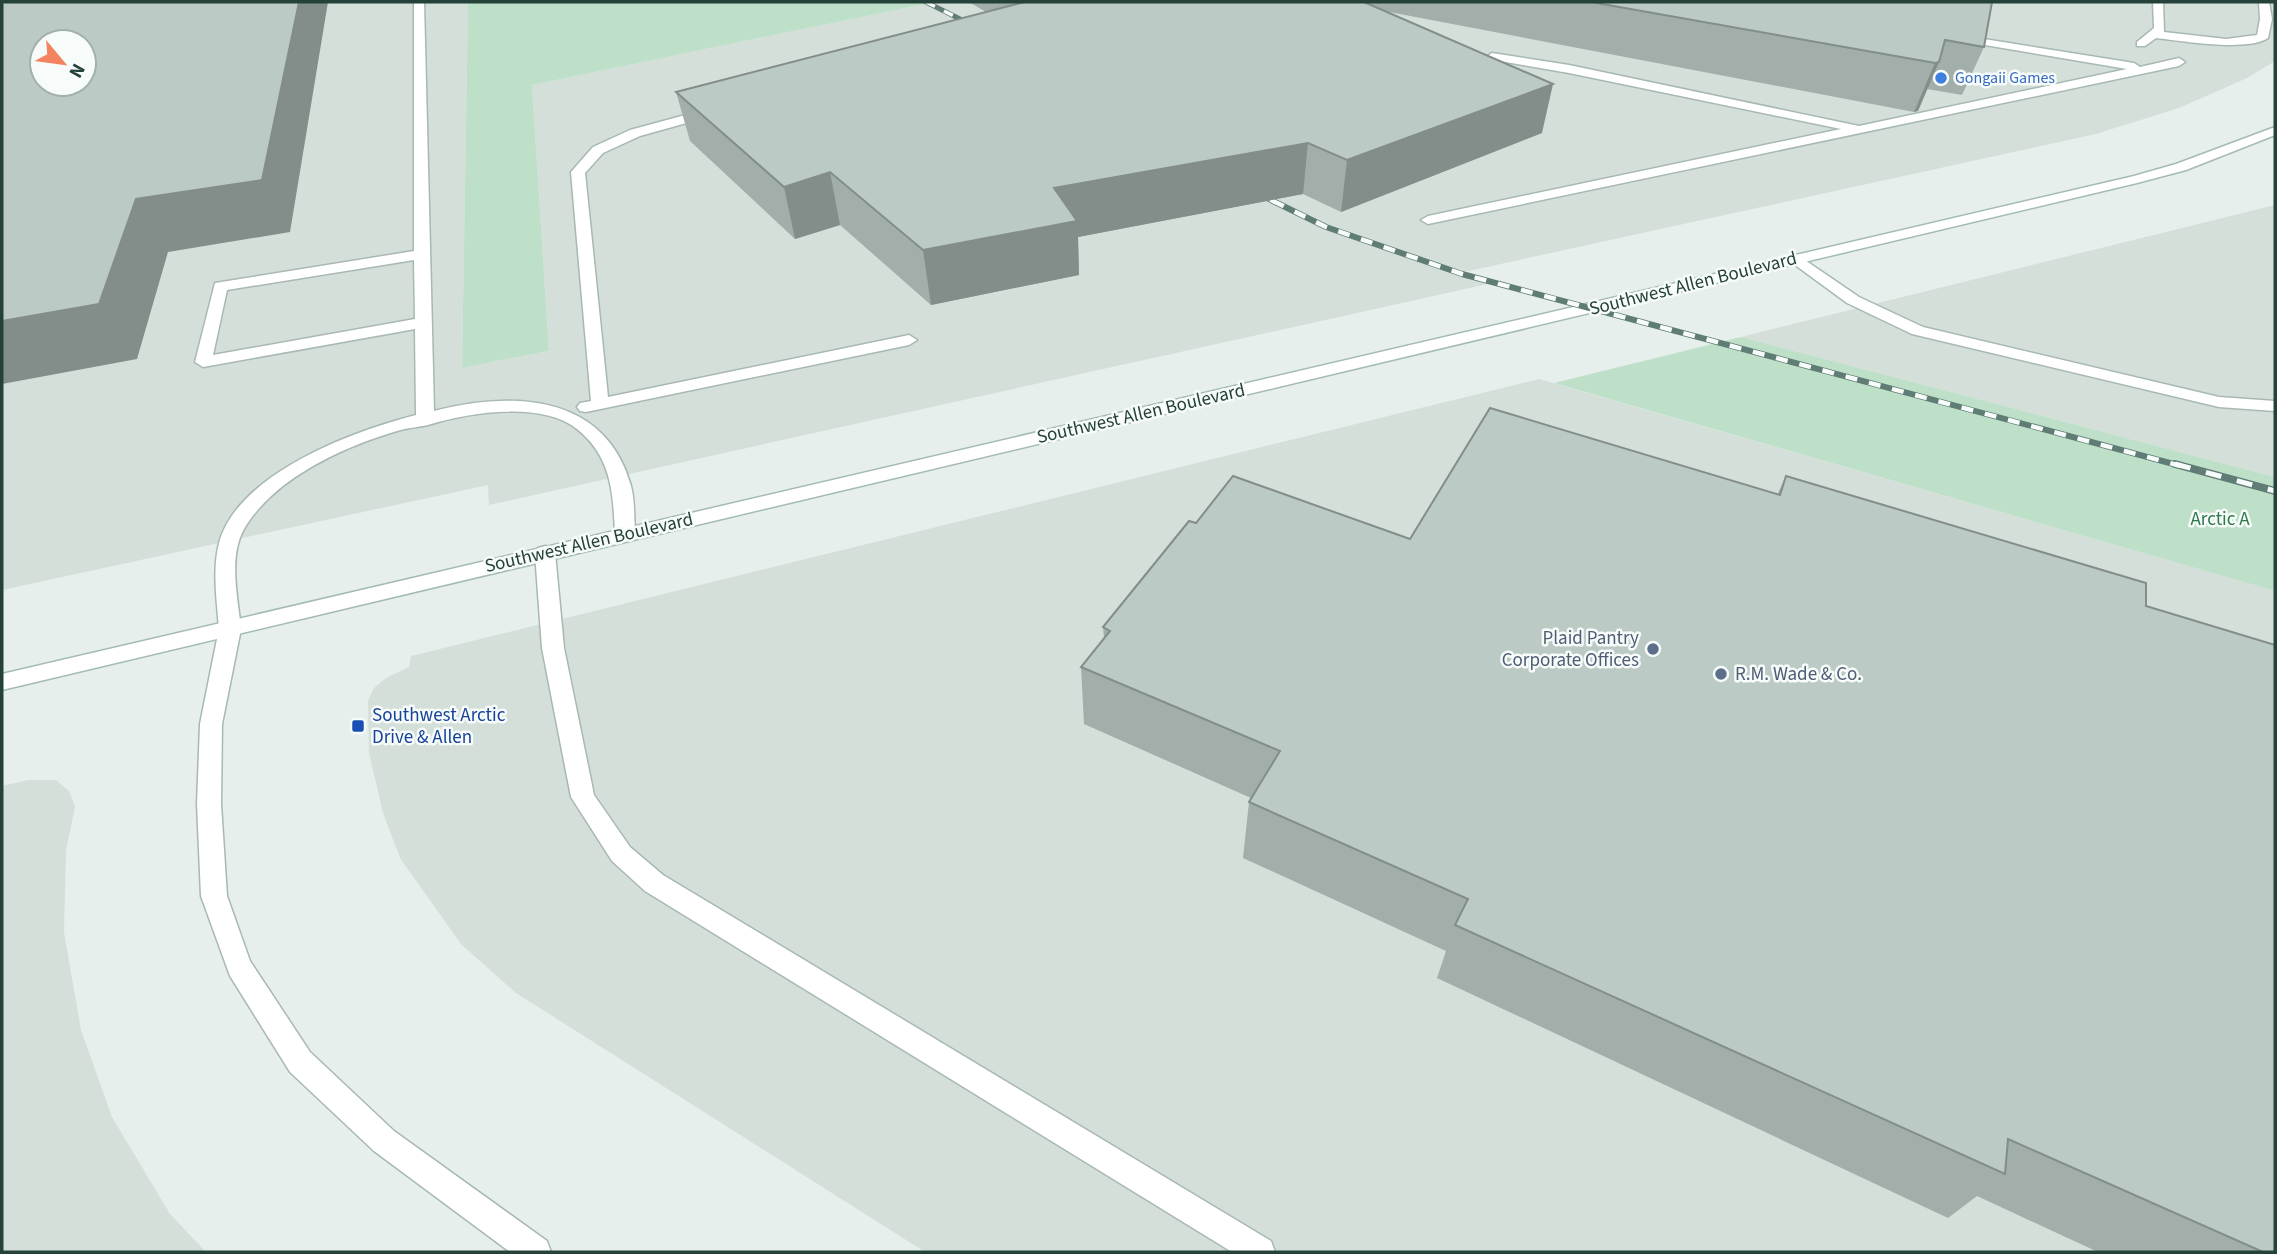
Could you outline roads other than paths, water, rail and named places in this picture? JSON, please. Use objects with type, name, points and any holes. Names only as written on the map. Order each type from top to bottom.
[{"type":"main road","points":[[419,2],[421,323],[425,420]]},
{"type":"main road","points":[[2141,44],[2160,29],[2158,2]]},
{"type":"main road","points":[[2154,34],[2226,42],[2262,38],[2266,19],[2264,2]]},
{"type":"main road","points":[[1944,35],[2145,69]]},
{"type":"main road","points":[[1492,57],[1569,69],[1863,129]]},
{"type":"main road","points":[[1428,220],[2179,62]]},
{"type":"main road","points":[[600,404],[578,172],[598,150],[635,133],[729,108]]},
{"type":"main road","name":"Southwest Allen Boulevard","points":[[2,682],[2137,179],[2182,167],[2275,131]]},
{"type":"main road","points":[[421,254],[220,286],[203,362],[421,323]]},
{"type":"main road","points":[[1796,259],[1853,300],[1918,331],[2219,402],[2275,406]]},
{"type":"main road","points":[[559,412],[909,340]]},
{"type":"main road","points":[[536,1252],[384,1141],[300,1062],[239,967],[214,896],[209,804],[211,724],[230,629],[227,555],[234,529],[250,507],[278,481],[315,458],[357,438],[470,409],[499,406],[526,405],[559,412],[575,419],[607,454],[624,496],[625,534]]},
{"type":"main road","points":[[545,553],[553,648],[583,797],[621,854],[654,883],[1260,1252]]},
{"type":"railway","points":[[926,2],[976,27]]},
{"type":"railway","points":[[1252,191],[1276,203]]},
{"type":"railway","points":[[1273,201],[1326,227],[1462,274],[2181,466]]},
{"type":"railway","points":[[2175,464],[2275,491]]},
{"type":"place","name":"Gongaii Games","points":[[1941,78]]},
{"type":"place","name":"Plaid Pantry Corporate Offices","points":[[1653,649]]},
{"type":"place","name":"R.M. Wade & Co.","points":[[1721,674]]},
{"type":"place","name":"Southwest Arctic Drive & Allen","points":[[358,726]]},
{"type":"park label","name":"Arctic A","points":[[2220,519]]}]
